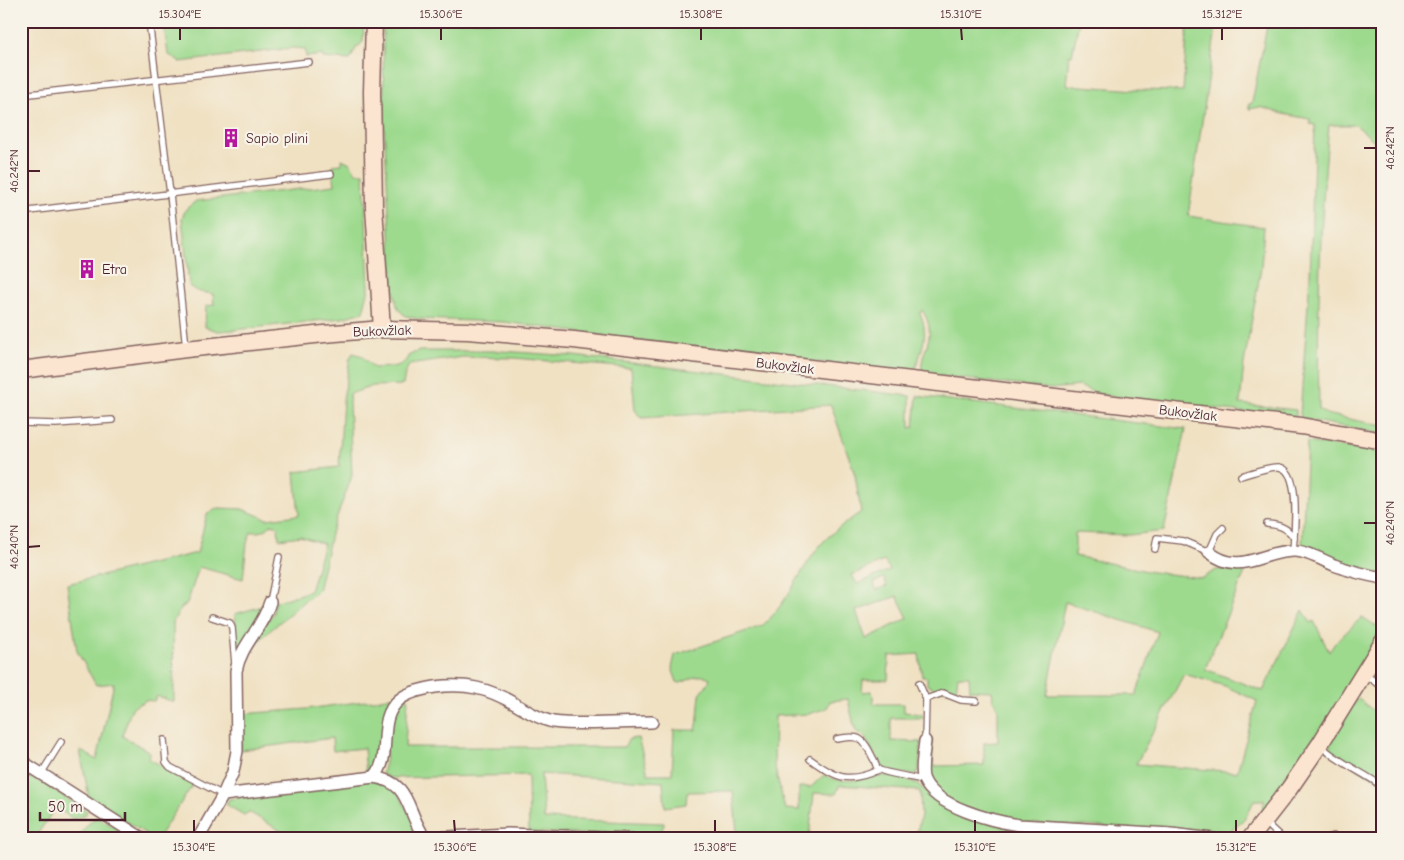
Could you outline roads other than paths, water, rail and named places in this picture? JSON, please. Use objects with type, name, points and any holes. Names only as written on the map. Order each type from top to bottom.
[{"type":"main road","points":[[374,21],[372,92],[374,207],[382,330]]},
{"type":"main road","name":"Bukovžlak","points":[[21,370],[324,334],[382,330],[468,331],[574,340],[1300,426],[1383,440]]},
{"type":"main road","points":[[1250,839],[1320,744],[1383,642]]},
{"type":"street","points":[[1209,552],[1219,560],[1228,563],[1246,562],[1294,551],[1368,576],[1383,578]]},
{"type":"street","points":[[198,839],[223,795],[238,751],[236,671],[238,661],[242,651],[267,615],[270,602]]},
{"type":"street","points":[[374,777],[379,772],[382,764],[386,720],[394,705],[403,697],[430,688],[450,685],[481,688],[534,715],[551,721],[574,724],[652,722]]},
{"type":"street","points":[[925,741],[924,781],[939,797],[962,810],[1000,822],[1045,828],[1171,834],[1213,839]]},
{"type":"street","points":[[21,760],[143,839]]},
{"type":"street","points":[[223,795],[374,777],[391,781],[399,788],[420,830],[424,836],[429,838],[483,834],[516,834],[631,839]]},
{"type":"lane","points":[[149,21],[186,349]]},
{"type":"lane","points":[[21,95],[309,62]]},
{"type":"lane","points":[[21,212],[331,174]]},
{"type":"lane","points":[[21,424],[56,424],[112,420]]},
{"type":"lane","points":[[1241,476],[1280,467],[1288,471],[1293,482],[1295,505],[1294,551]]},
{"type":"lane","points":[[1267,524],[1284,528],[1294,538]]},
{"type":"lane","points":[[1155,549],[1157,538],[1183,541],[1209,552],[1217,534],[1223,528]]},
{"type":"lane","points":[[270,602],[279,557]]},
{"type":"lane","points":[[212,617],[230,623],[236,671]]},
{"type":"lane","points":[[1364,674],[1383,688]]},
{"type":"lane","points":[[919,683],[926,700],[925,741]]},
{"type":"lane","points":[[926,700],[943,693],[961,700],[976,701]]},
{"type":"lane","points":[[837,739],[856,736],[864,741],[878,770]]},
{"type":"lane","points":[[164,740],[166,762],[170,766],[223,795]]},
{"type":"lane","points":[[41,774],[61,742]]},
{"type":"lane","points":[[1320,744],[1334,757],[1370,777],[1383,787]]},
{"type":"lane","points":[[810,759],[828,773],[838,777],[857,777],[878,770],[915,777],[924,781]]},
{"type":"lane","points":[[1266,819],[1272,828],[1284,839]]},
{"type":"lane","points":[[1322,839],[1333,836],[1340,839]]},
{"type":"lane","points":[[673,839],[711,837]]},
{"type":"place","name":"Sapio plini","points":[[231,138]]},
{"type":"place","name":"Etra","points":[[87,269]]}]
